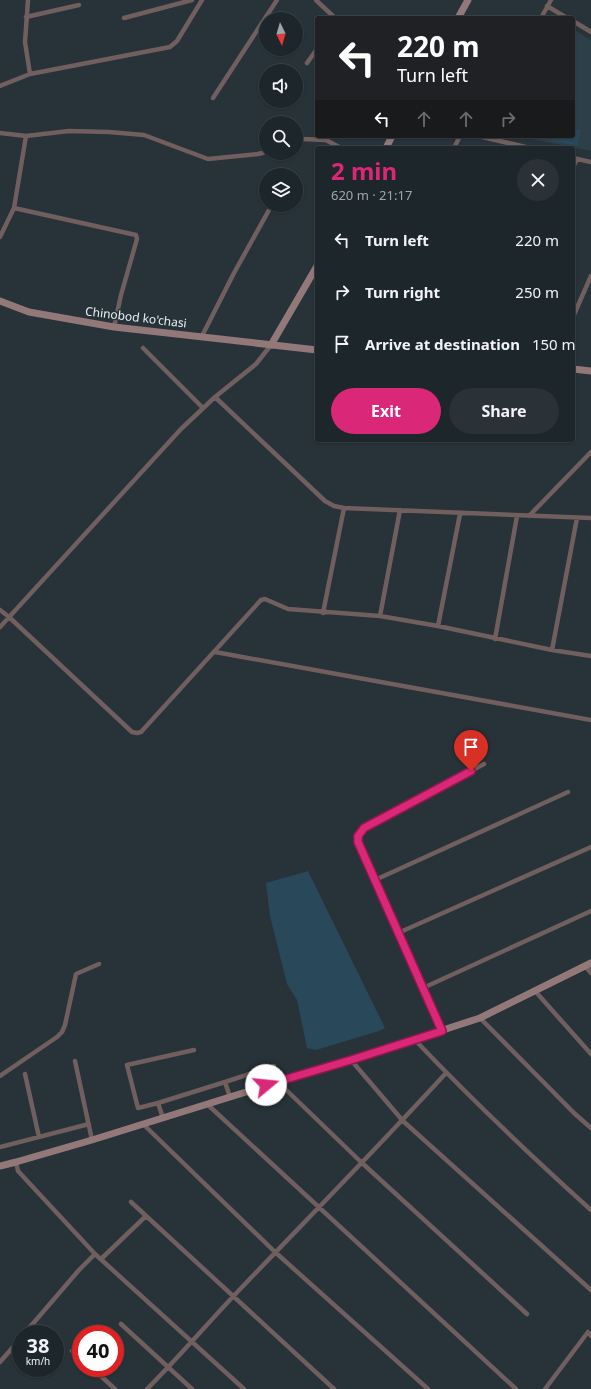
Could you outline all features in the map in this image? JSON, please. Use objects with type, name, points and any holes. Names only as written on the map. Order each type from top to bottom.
[{"type":"street","points":[[28,0],[25,42],[30,74]]},
{"type":"street","points":[[124,18],[192,0]]},
{"type":"street","points":[[0,86],[30,74],[170,46],[177,41],[202,0]]},
{"type":"street","points":[[213,98],[277,0]]},
{"type":"street","points":[[316,0],[333,16]]},
{"type":"street","points":[[459,16],[468,0]]},
{"type":"street","points":[[542,16],[550,0]]},
{"type":"street","points":[[26,17],[79,5]]},
{"type":"street","points":[[547,6],[564,16]]},
{"type":"street","points":[[575,23],[591,32]]},
{"type":"street","points":[[307,64],[315,52]]},
{"type":"street","points":[[0,133],[26,136],[69,130],[109,132],[144,135],[208,159],[259,154]]},
{"type":"street","points":[[0,237],[14,208],[26,136]]},
{"type":"street","points":[[485,138],[514,146]]},
{"type":"street","points":[[303,140],[326,140],[337,146]]},
{"type":"street","points":[[575,158],[591,162]]},
{"type":"street","points":[[14,208],[136,235],[137,239],[121,295],[114,327]]},
{"type":"street","points":[[202,336],[234,274],[269,212]]},
{"type":"street","points":[[0,627],[176,435],[215,397],[256,364],[271,345],[315,269]]},
{"type":"street","points":[[575,312],[591,276]]},
{"type":"street","name":"Chinobod ko'chasi","points":[[0,301],[30,312],[114,327],[315,350]]},
{"type":"street","points":[[142,348],[203,408]]},
{"type":"street","points":[[575,369],[591,371]]},
{"type":"street","points":[[215,397],[325,501],[334,506],[344,508],[460,514],[591,518]]},
{"type":"street","points":[[529,516],[591,452]]},
{"type":"street","points":[[324,613],[344,508]]},
{"type":"street","points":[[380,616],[400,510]]},
{"type":"street","points":[[438,626],[460,514]]},
{"type":"street","points":[[495,639],[517,516]]},
{"type":"street","points":[[552,650],[577,518]]},
{"type":"street","points":[[0,610],[127,727],[137,733],[141,732],[261,600],[268,599],[288,609],[324,613],[380,616],[438,626],[552,650],[591,656]]},
{"type":"street","points":[[215,652],[591,720]]},
{"type":"street","points":[[442,1031],[358,842],[358,836],[364,828],[484,764]]},
{"type":"street","points":[[375,880],[568,792]]},
{"type":"street","points":[[398,933],[591,847]]},
{"type":"street","points":[[423,988],[591,911]]},
{"type":"street","points":[[0,1076],[62,1032],[65,1025],[76,974],[99,964]]},
{"type":"street","points":[[0,1166],[92,1140],[415,1040],[480,1018],[588,964],[591,973]]},
{"type":"street","points":[[535,991],[591,1054]]},
{"type":"street","points":[[480,1018],[574,1113],[591,1128]]},
{"type":"street","points":[[415,1040],[446,1073],[531,1156],[591,1210]]},
{"type":"street","points":[[194,1050],[127,1065],[138,1108],[274,1066]]},
{"type":"street","points":[[351,1060],[403,1121],[591,1290]]},
{"type":"street","points":[[75,1061],[92,1140]]},
{"type":"street","points":[[147,1389],[275,1252],[403,1121],[446,1073]]},
{"type":"street","points":[[25,1074],[39,1137]]},
{"type":"street","points":[[225,1082],[230,1097]]},
{"type":"street","points":[[278,1082],[362,1162],[527,1314]]},
{"type":"street","points":[[158,1103],[163,1118]]},
{"type":"street","points":[[207,1104],[516,1389]]},
{"type":"street","points":[[0,1147],[89,1124]]},
{"type":"street","points":[[143,1124],[275,1252],[428,1389]]},
{"type":"street","points":[[16,1162],[18,1171],[95,1254],[192,1340],[244,1389]]},
{"type":"street","points":[[131,1202],[334,1389]]},
{"type":"street","points":[[101,1259],[146,1216]]},
{"type":"street","points":[[32,1325],[79,1270],[95,1254]]},
{"type":"street","points":[[121,1324],[192,1389]]},
{"type":"street","points":[[545,1389],[588,1332],[591,1336]]},
{"type":"street","points":[[0,1362],[12,1348]]},
{"type":"street","points":[[102,1377],[115,1389]]},
{"type":"shaded area","points":[[575,30],[591,40],[591,151],[575,148],[575,146],[566,146],[527,138],[575,138]]},
{"type":"shaded area","points":[[575,129],[581,130],[577,146],[542,139],[575,138]]},
{"type":"shaded area","points":[[308,871],[385,1028],[316,1050],[307,1048],[297,1000],[287,984],[270,916],[266,883]]},
{"type":"route","points":[[266,1085],[442,1031],[358,842],[358,836],[364,828],[471,771]]}]
